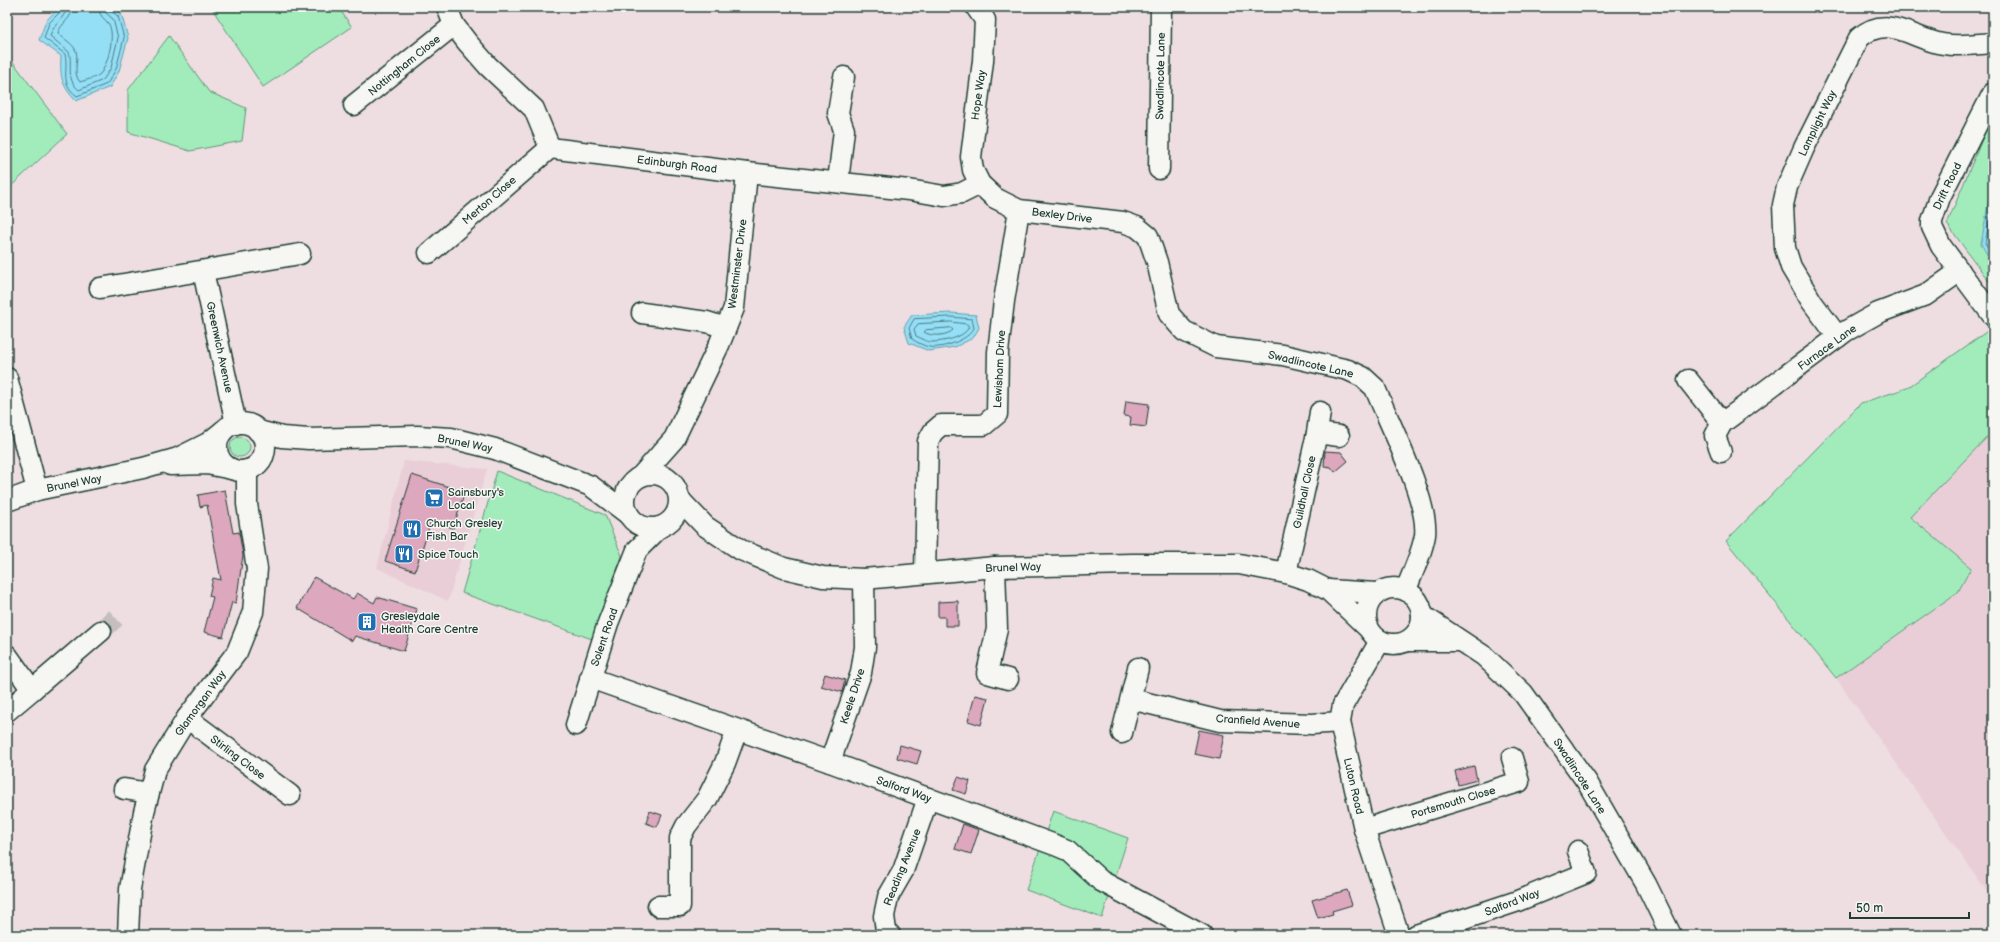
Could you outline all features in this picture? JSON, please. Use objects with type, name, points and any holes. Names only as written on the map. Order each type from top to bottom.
[{"type":"street","name":"Hope Way","points":[[976,7],[985,20],[983,61],[971,157],[973,170],[980,184]]},
{"type":"street","name":"Swadlincote Lane","points":[[1159,169],[1161,7]]},
{"type":"street","name":"Nottingham Close","points":[[354,105],[450,16]]},
{"type":"street","points":[[450,16],[488,66],[534,109],[550,148]]},
{"type":"street","name":"Lamplight Way","points":[[1838,337],[1812,302],[1791,267],[1785,248],[1783,205],[1790,181],[1852,51],[1859,38],[1867,31],[1880,26],[1891,26],[1922,39],[1943,44],[1958,46],[1993,43]]},
{"type":"street","points":[[838,182],[844,130],[838,113],[844,77]]},
{"type":"street","name":"Drift Road","points":[[1993,93],[1938,202],[1932,221],[1936,236],[1993,316]]},
{"type":"street","name":"Edinburgh Road","points":[[550,148],[944,196],[962,193],[980,184]]},
{"type":"street","name":"Merton Close","points":[[429,253],[550,148]]},
{"type":"street","name":"Westminster Drive","points":[[638,478],[674,439],[734,308],[747,173]]},
{"type":"street","name":"Bexley Drive","points":[[980,184],[995,198],[1019,210],[1123,222],[1137,227],[1148,236]]},
{"type":"street","name":"Lewisham Drive","points":[[925,573],[928,440],[933,432],[941,425],[984,425],[997,414],[998,352],[1005,294],[1019,210]]},
{"type":"street","name":"Swadlincote Lane","points":[[1148,236],[1157,262],[1169,314],[1184,331],[1216,347],[1283,355],[1348,370],[1362,376],[1375,388],[1421,500],[1425,534],[1420,553],[1406,590]]},
{"type":"street","points":[[100,288],[300,254]]},
{"type":"street","name":"Greenwich Avenue","points":[[203,271],[230,428]]},
{"type":"street","name":"Furnace Lane","points":[[1722,423],[1838,337],[1878,313],[1926,295],[1960,271]]},
{"type":"street","points":[[642,313],[707,322],[726,328]]},
{"type":"street","points":[[7,378],[38,490]]},
{"type":"street","points":[[1688,380],[1722,423],[1715,436],[1721,452]]},
{"type":"street","name":"Guildhall Close","points":[[1286,573],[1317,433],[1320,412]]},
{"type":"street","name":"Brunel Way","points":[[7,501],[38,490],[142,468],[178,458],[208,443],[230,428],[248,425],[258,431],[282,437],[308,439],[417,436],[451,438],[496,448],[591,486],[630,517]]},
{"type":"street","points":[[230,428],[217,445],[218,453],[226,466],[247,467]]},
{"type":"street","name":"Glamorgan Way","points":[[128,935],[130,889],[148,793],[155,770],[187,718],[237,652],[253,612],[257,569],[247,504],[247,467],[264,446],[258,431]]},
{"type":"street","points":[[1317,433],[1339,436]]},
{"type":"street","name":"Brunel Way","points":[[142,468],[180,464],[207,464],[247,467],[284,446],[308,439]]},
{"type":"street","name":"Westminster Drive","points":[[671,481],[674,439]]},
{"type":"street","points":[[637,550],[630,517],[625,505],[625,496],[628,487],[638,478],[651,473],[660,474],[671,481],[678,492],[680,500],[679,510],[674,518],[664,526]]},
{"type":"street","name":"Brunel Way","points":[[591,486],[638,478]]},
{"type":"street","name":"Brunel Way","points":[[680,500],[705,526],[741,550],[784,568],[824,577],[864,579],[995,568],[1132,564],[1239,564],[1286,573],[1308,580],[1328,590],[1374,635]]},
{"type":"street","points":[[630,517],[644,527],[705,526]]},
{"type":"street","name":"Solent Road","points":[[576,725],[608,623],[637,550],[664,526]]},
{"type":"street","points":[[995,568],[997,629],[987,672],[1008,679]]},
{"type":"street","name":"Keele Drive","points":[[830,762],[861,674],[865,647],[864,579]]},
{"type":"street","points":[[1408,641],[1418,631],[1422,615],[1421,607],[1416,598],[1406,590],[1392,587],[1376,593],[1369,602],[1366,612],[1374,635],[1392,644],[1408,641],[1460,641]]},
{"type":"street","name":"Brunel Way","points":[[1328,590],[1376,593]]},
{"type":"street","name":"Swadlincote Lane","points":[[1422,615],[1484,656],[1528,699],[1587,782],[1646,884],[1671,935]]},
{"type":"street","points":[[7,711],[101,631]]},
{"type":"street","name":"Luton Road","points":[[1374,635],[1343,705],[1340,722],[1364,829],[1399,935]]},
{"type":"street","points":[[7,655],[32,690]]},
{"type":"street","points":[[1122,733],[1138,668]]},
{"type":"street","name":"Salford Way","points":[[590,678],[830,762],[1056,845],[1067,850],[1101,881],[1202,935]]},
{"type":"street","name":"Cranfield Avenue","points":[[1131,698],[1220,721],[1312,724],[1340,722]]},
{"type":"street","name":"Stirling Close","points":[[187,718],[290,795]]},
{"type":"street","points":[[658,906],[680,906],[680,838],[686,826],[707,799],[725,763],[736,730]]},
{"type":"street","name":"Portsmouth Close","points":[[1364,829],[1519,782],[1512,758]]},
{"type":"street","points":[[124,789],[148,793]]},
{"type":"street","name":"Reading Avenue","points":[[890,935],[886,931],[884,916],[888,897],[903,871],[928,798]]},
{"type":"street","name":"Salford Way","points":[[1416,935],[1515,902],[1586,873],[1578,851]]},
{"type":"shaded area","points":[[1993,431],[1993,900],[1836,678],[1958,592],[1971,568],[1910,517]]},
{"type":"shaded area","points":[[404,461],[487,469],[448,601],[377,568]]},
{"type":"green space","points":[[211,7],[338,7],[352,27],[263,87]]},
{"type":"green space","points":[[169,36],[209,92],[246,108],[242,141],[190,151],[128,132],[128,90]]},
{"type":"green space","points":[[7,54],[67,134],[7,190]]},
{"type":"green space","points":[[1993,113],[1993,287],[1947,224]]},
{"type":"green space","points":[[1993,327],[1993,431],[1910,517],[1971,568],[1958,592],[1836,678],[1726,541],[1861,403],[1907,388]]},
{"type":"green space","points":[[240,437],[247,440],[250,447],[247,454],[240,457],[233,454],[230,447],[233,440]]},
{"type":"green space","points":[[497,471],[605,515],[622,556],[592,639],[462,593]]},
{"type":"green space","points":[[1053,811],[1128,838],[1102,918],[1026,890]]},
{"type":"water","points":[[59,7],[111,7],[121,13],[128,38],[119,71],[110,87],[76,101],[67,90],[62,80],[61,56],[39,40],[46,21]]},
{"type":"water","points":[[1993,191],[1993,264],[1981,244],[1989,199]]},
{"type":"water","points":[[951,313],[976,315],[979,328],[973,338],[955,347],[929,351],[909,343],[904,327],[912,315]]},
{"type":"building","points":[[1126,401],[1149,404],[1146,427],[1130,425],[1131,417],[1124,416]]},
{"type":"building","points":[[1325,451],[1341,452],[1348,461],[1335,472],[1331,467],[1324,466]]},
{"type":"building","points":[[412,475],[465,492],[453,528],[431,521],[415,571],[385,561]]},
{"type":"building","points":[[225,490],[233,533],[239,532],[243,555],[236,603],[232,602],[223,637],[204,632],[213,597],[209,596],[213,578],[221,580],[207,505],[200,507],[198,495]]},
{"type":"building","name":"Gresleydale Health Care Centre","points":[[314,577],[353,599],[357,593],[374,603],[377,597],[417,609],[404,651],[355,636],[352,641],[297,608]]},
{"type":"building","points":[[958,601],[958,626],[945,626],[945,617],[938,617],[938,602]]},
{"type":"building","points":[[825,674],[845,680],[842,692],[821,686]]},
{"type":"building","points":[[975,695],[988,698],[981,725],[968,721]]},
{"type":"building","points":[[1199,730],[1224,735],[1219,759],[1194,754]]},
{"type":"building","points":[[900,745],[921,751],[917,764],[897,758]]},
{"type":"building","points":[[1474,766],[1477,780],[1458,785],[1455,771]]},
{"type":"building","points":[[958,777],[970,781],[966,794],[953,790]]},
{"type":"building","points":[[650,811],[662,815],[657,827],[646,823]]},
{"type":"building","points":[[963,824],[979,830],[971,854],[955,849]]},
{"type":"building","points":[[1347,890],[1352,905],[1332,911],[1333,914],[1318,918],[1312,900]]},
{"type":"tunnel","points":[[101,631],[123,611]]},
{"type":"place","name":"Sainsbury's Local","points":[[434,498]]},
{"type":"place","name":"Church Gresley Fish Bar","points":[[412,529]]},
{"type":"place","name":"Spice Touch","points":[[404,554]]},
{"type":"place","name":"Gresleydale Health Care Centre","points":[[367,622]]}]
